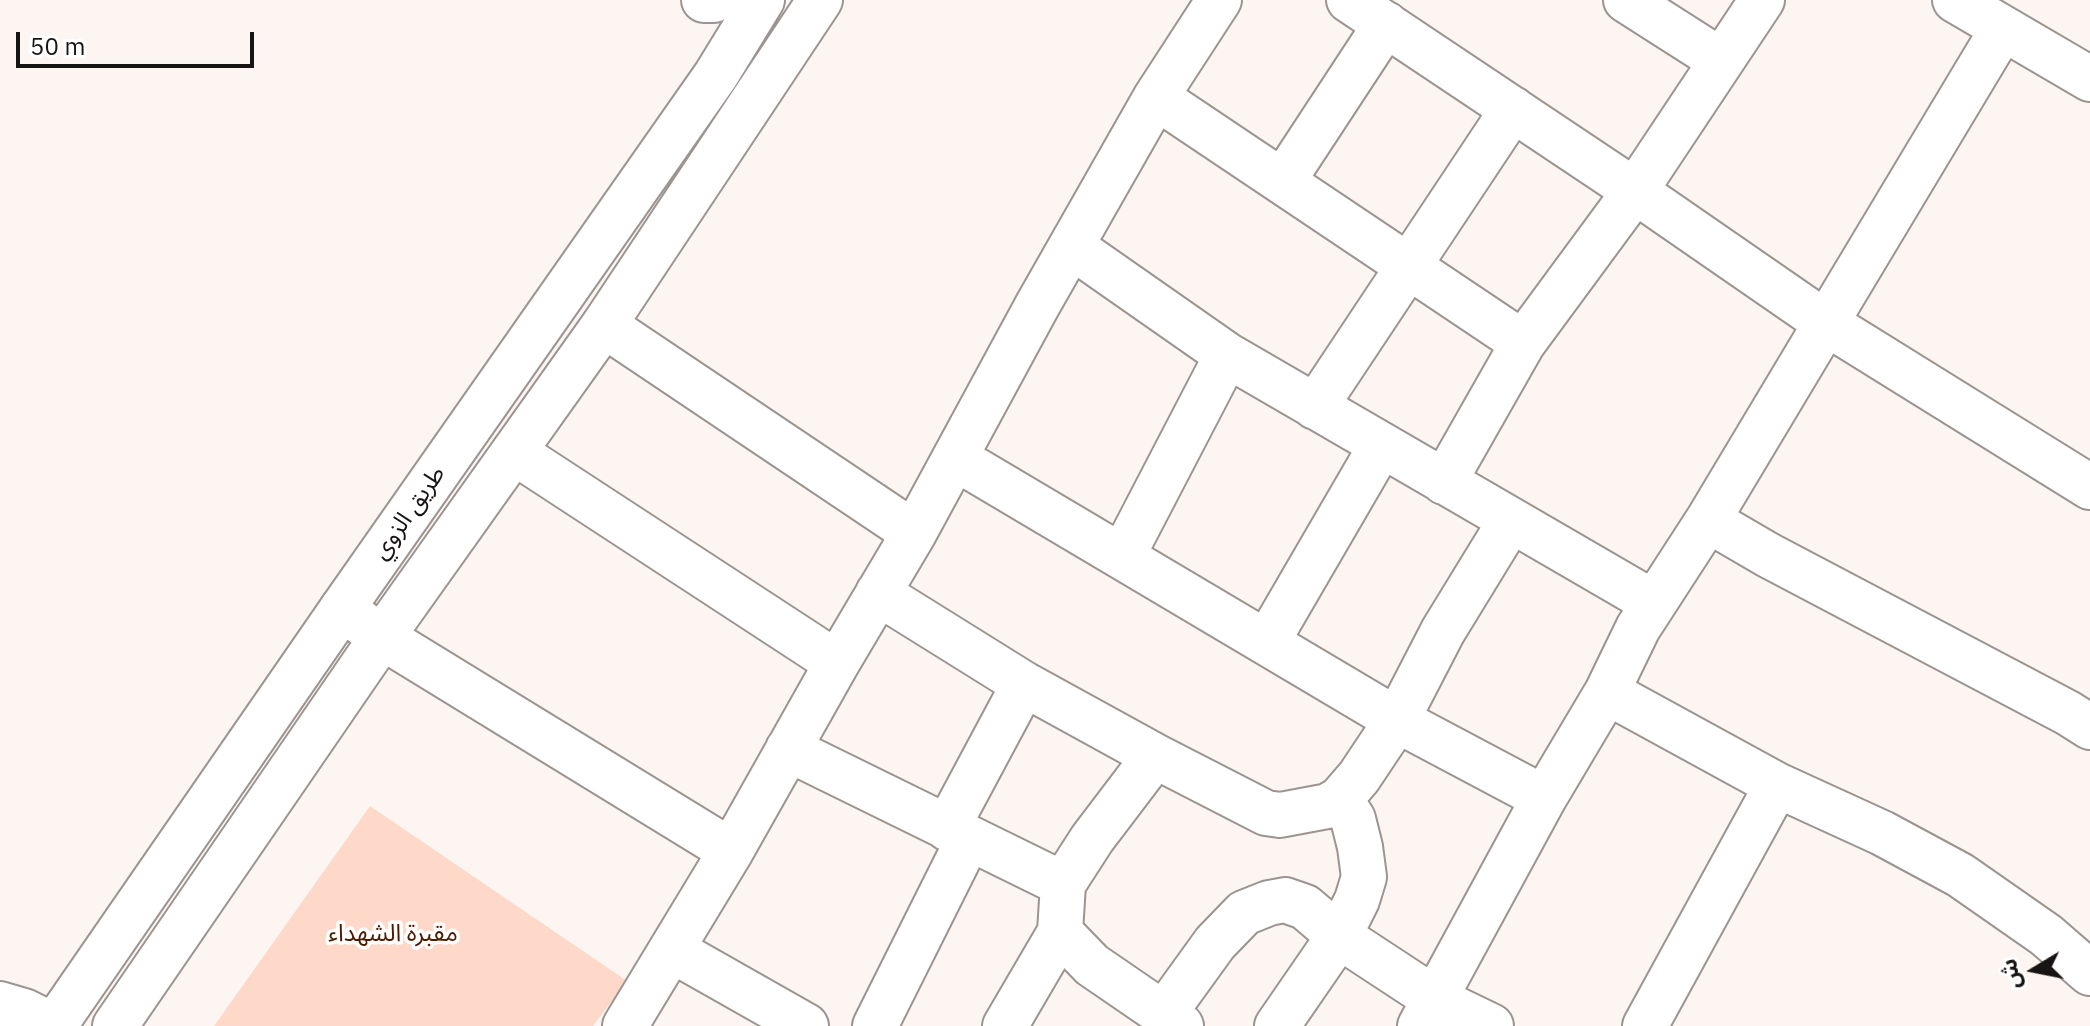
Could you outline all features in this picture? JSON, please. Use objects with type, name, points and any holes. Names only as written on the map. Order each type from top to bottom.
[{"type":"street","points":[[704,0],[714,0]]},
{"type":"street","name":"طريق الزوي","points":[[54,1026],[716,75],[762,0]]},
{"type":"street","name":"طريق الزوي","points":[[115,1026],[382,637],[604,325],[820,0]]},
{"type":"street","points":[[625,1026],[731,851],[957,459],[1071,246],[1156,97],[1219,0]]},
{"type":"street","points":[[1349,0],[1826,323],[2090,487]]},
{"type":"street","points":[[1626,0],[1720,60]]},
{"type":"street","points":[[1444,482],[1523,343],[1635,191],[1762,0]]},
{"type":"street","points":[[1955,0],[2090,79]]},
{"type":"street","points":[[1283,181],[1386,24]]},
{"type":"street","points":[[1427,1013],[1544,798],[1607,692],[1638,628],[1708,520],[2003,28]]},
{"type":"street","points":[[1156,97],[1523,343]]},
{"type":"street","points":[[1315,407],[1513,109]]},
{"type":"street","points":[[1071,246],[1227,355],[1654,603]]},
{"type":"street","points":[[604,325],[914,533]]},
{"type":"street","points":[[1122,557],[1227,355]]},
{"type":"street","points":[[1267,642],[1381,446]]},
{"type":"street","points":[[514,452],[837,663]]},
{"type":"street","points":[[957,459],[1397,720],[1544,798]]},
{"type":"street","points":[[878,593],[1024,684],[1266,813],[1280,815],[1328,806],[1340,799],[1359,777],[1397,720],[1443,631],[1511,520]]},
{"type":"street","points":[[1708,520],[2090,727]]},
{"type":"street","points":[[342,609],[382,637],[731,851]]},
{"type":"street","points":[[875,1026],[1024,684]]},
{"type":"street","points":[[1607,692],[1777,785],[1882,833],[1960,875],[2088,963]]},
{"type":"street","points":[[788,749],[1063,884]]},
{"type":"street","points":[[1005,1026],[1060,932],[1063,884],[1092,839],[1155,756]]},
{"type":"street","points":[[1645,1026],[1777,785]]},
{"type":"street","points":[[1277,1026],[1339,936],[1357,900],[1364,877],[1353,819],[1340,799]]},
{"type":"street","points":[[1060,932],[1092,965],[1172,1021],[1215,943],[1244,913],[1285,900],[1305,907],[1427,1013],[1491,1026]]},
{"type":"street","points":[[672,950],[806,1026]]},
{"type":"street","points":[[0,1004],[24,1011],[54,1026]]},
{"type":"street","points":[[0,1015],[7,1026]]},
{"type":"green space","name":"مقبرة الشهداء","points":[[370,806],[627,981],[593,1026],[214,1026]]}]
